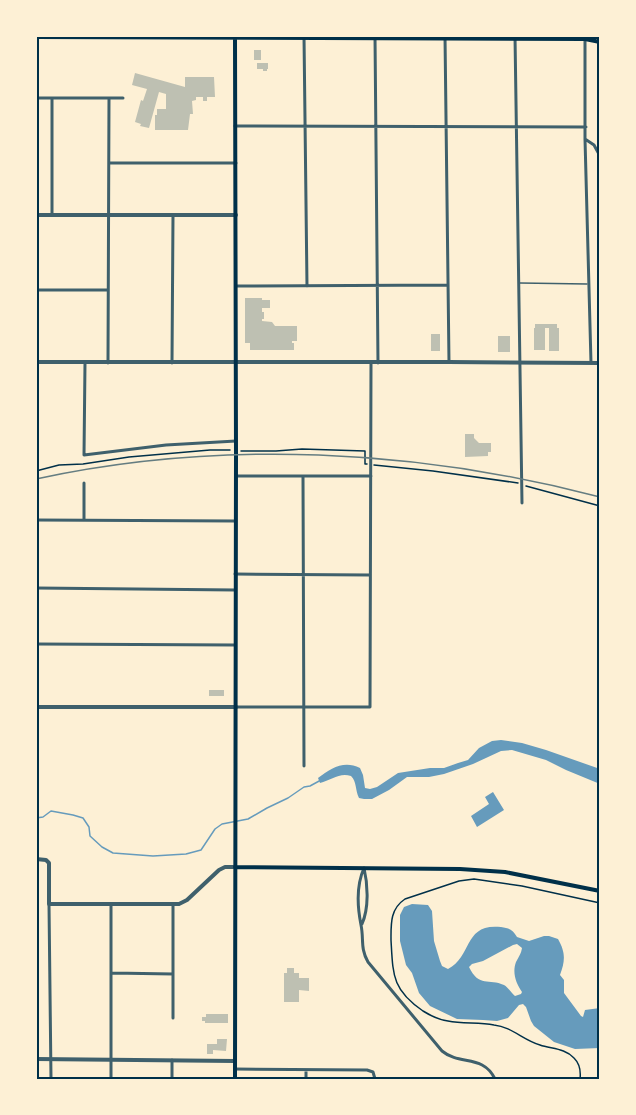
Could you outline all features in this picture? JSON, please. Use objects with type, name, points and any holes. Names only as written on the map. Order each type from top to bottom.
[{"type":"main road","points":[[585,39],[594,36]]},
{"type":"main road","points":[[235,37],[235,1079]]},
{"type":"main road","points":[[36,38],[515,37],[585,39],[600,42]]},
{"type":"main road","points":[[235,867],[460,868],[490,870],[600,891]]},
{"type":"street","points":[[304,37],[307,286]]},
{"type":"street","points":[[375,37],[378,363]]},
{"type":"street","points":[[445,37],[449,362]]},
{"type":"street","points":[[515,37],[522,503]]},
{"type":"street","points":[[585,39],[585,140],[591,363]]},
{"type":"street","points":[[36,98],[123,98]]},
{"type":"street","points":[[52,98],[52,215]]},
{"type":"street","points":[[108,363],[109,98]]},
{"type":"street","points":[[235,126],[586,127]]},
{"type":"street","points":[[585,140],[594,145],[600,156]]},
{"type":"street","points":[[110,163],[236,163]]},
{"type":"street","points":[[36,215],[236,215]]},
{"type":"street","points":[[172,363],[173,216]]},
{"type":"street","points":[[236,286],[448,285]]},
{"type":"street","points":[[36,290],[108,290]]},
{"type":"street","points":[[36,362],[600,363]]},
{"type":"street","points":[[85,363],[84,455],[166,445],[236,441]]},
{"type":"street","points":[[36,708],[370,707],[371,363]]},
{"type":"street","points":[[236,476],[371,477]]},
{"type":"street","points":[[303,476],[304,766]]},
{"type":"street","points":[[84,483],[84,520]]},
{"type":"street","points":[[36,520],[235,521]]},
{"type":"street","points":[[235,574],[370,575]]},
{"type":"street","points":[[36,588],[235,590]]},
{"type":"street","points":[[36,644],[235,645]]},
{"type":"street","points":[[36,859],[48,861],[51,1079]]},
{"type":"street","points":[[49,904],[179,904],[187,900],[219,870],[225,867],[235,867]]},
{"type":"street","points":[[361,925],[366,908],[364,868]]},
{"type":"street","points":[[364,868],[358,888],[359,917],[363,949],[368,962],[437,1046],[451,1057],[483,1065],[495,1079]]},
{"type":"street","points":[[111,905],[111,1079]]},
{"type":"street","points":[[173,905],[173,1018]]},
{"type":"street","points":[[112,973],[173,974]]},
{"type":"street","points":[[36,1059],[235,1061]]},
{"type":"street","points":[[172,1060],[172,1079]]},
{"type":"street","points":[[235,1069],[367,1070],[373,1072],[375,1079]]},
{"type":"street","points":[[306,1070],[306,1079]]},
{"type":"lane","points":[[519,284],[589,284]]},
{"type":"path","points":[[36,471],[59,465],[210,450],[365,451],[365,464],[518,483],[600,506]]},
{"type":"path","points":[[580,1079],[579,1065],[568,1053],[535,1044],[512,1030],[496,1025],[449,1022],[436,1018],[411,1003],[401,992],[393,974],[392,918],[398,903],[405,899],[459,881],[474,879],[531,887],[600,903]]},
{"type":"water","points":[[501,740],[546,750],[600,769],[600,784],[546,760],[512,750],[501,751],[444,774],[407,777],[372,799],[359,798],[351,776],[339,776],[320,783],[318,778],[338,766],[354,766],[360,768],[365,788],[370,789],[398,773],[444,768],[468,760],[479,748],[492,741]]},
{"type":"water","points":[[493,792],[504,810],[477,827],[471,816],[489,804],[485,797]]},
{"type":"water","points":[[412,904],[428,905],[432,911],[434,941],[440,961],[442,966],[448,969],[456,963],[474,935],[489,927],[509,929],[517,937],[529,941],[544,936],[558,939],[564,961],[560,975],[564,980],[564,993],[583,1017],[585,1010],[600,1008],[600,1048],[575,1049],[554,1042],[534,1026],[523,1004],[519,1005],[508,1018],[497,1021],[457,1019],[430,1006],[419,993],[412,973],[406,965],[400,941],[400,915],[404,907]],"holes":[[[517,944],[522,948],[514,970],[521,994],[515,996],[504,985],[477,978],[469,967],[513,945]]]},
{"type":"building","points":[[254,50],[261,50],[261,60],[254,60]]},
{"type":"building","points":[[257,63],[268,63],[267,71],[257,69]]},
{"type":"building","points":[[135,73],[185,87],[185,77],[214,77],[215,97],[207,97],[207,101],[203,101],[203,97],[196,97],[196,100],[192,101],[193,114],[190,114],[188,130],[155,130],[157,109],[166,109],[166,94],[159,92],[149,128],[140,126],[141,124],[135,122],[141,100],[143,101],[147,89],[132,85]]},
{"type":"building","points":[[245,298],[270,300],[270,308],[262,308],[264,319],[262,321],[272,322],[275,326],[297,326],[297,341],[292,341],[294,350],[250,350],[250,343],[245,343]]},
{"type":"building","points":[[535,324],[557,324],[559,351],[549,351],[549,328],[545,328],[545,350],[534,350]]},
{"type":"building","points":[[431,334],[440,334],[440,351],[431,351]]},
{"type":"building","points":[[498,336],[510,336],[510,352],[498,352]]},
{"type":"building","points":[[465,434],[474,434],[474,438],[479,443],[491,443],[491,452],[488,452],[488,456],[465,457]]},
{"type":"building","points":[[209,690],[224,690],[224,696],[209,696]]},
{"type":"building","points":[[287,968],[294,968],[294,973],[299,973],[299,978],[309,978],[309,991],[299,990],[299,1002],[284,1002],[284,973],[287,973]]},
{"type":"building","points":[[206,1014],[228,1014],[228,1023],[205,1023],[202,1017],[206,1017]]},
{"type":"building","points":[[217,1039],[227,1039],[226,1051],[213,1050],[213,1054],[207,1054],[207,1044],[217,1044]]},
{"type":"waterway","points":[[36,818],[43,817],[51,811],[83,818],[89,827],[90,836],[113,853],[153,856],[186,854],[201,850],[215,829],[222,824],[248,819],[304,787],[321,780]]},
{"type":"railway","points":[[36,479],[106,466],[176,458],[248,454],[319,455],[461,468],[600,497]]}]
